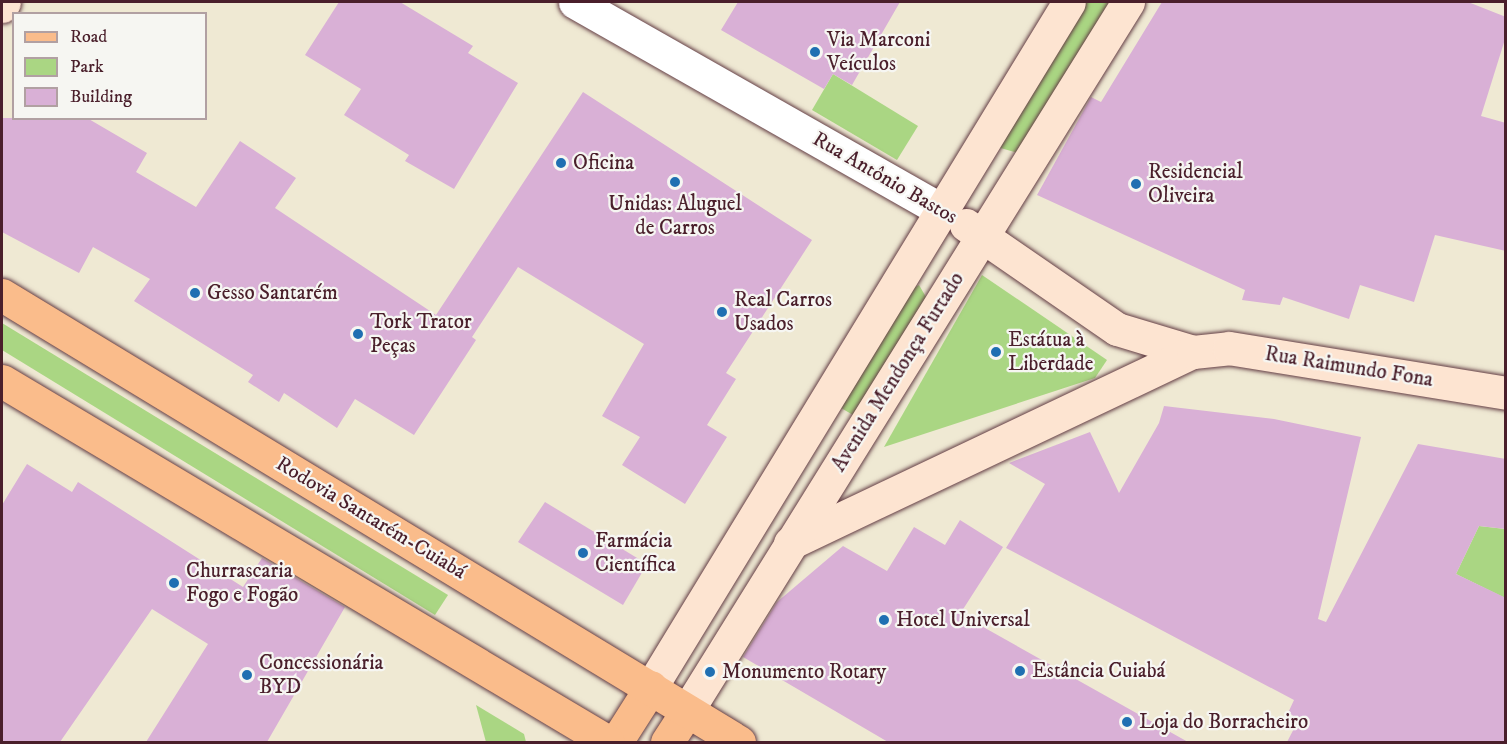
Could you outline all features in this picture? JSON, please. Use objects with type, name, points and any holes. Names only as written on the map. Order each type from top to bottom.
[{"type":"main road","name":"Rodovia Santarém-Cuiabá","points":[[2,295],[739,742]]},
{"type":"main road","points":[[2,381],[608,742]]},
{"type":"main road","points":[[616,742],[651,687]]},
{"type":"main road","name":"Avenida Mendonça Furtado","points":[[667,742],[687,711]]},
{"type":"street","points":[[2,6],[4,2]]},
{"type":"street","name":"Rua Antônio Bastos","points":[[575,2],[943,211],[984,236],[1117,329],[1193,352]]},
{"type":"street","points":[[651,687],[1070,2]]},
{"type":"street","name":"Avenida Mendonça Furtado","points":[[687,711],[1128,2]]},
{"type":"street","name":"Rua Raimundo Fona","points":[[1193,352],[1229,348],[1506,393]]},
{"type":"street","points":[[790,543],[1193,352]]},
{"type":"street","points":[[800,440],[839,464]]},
{"type":"green space","points":[[1086,2],[1109,2],[1018,153],[997,147]]},
{"type":"green space","points":[[833,74],[918,126],[897,160],[812,110]]},
{"type":"green space","points":[[982,275],[1107,360],[1095,378],[884,447]]},
{"type":"green space","points":[[919,285],[926,297],[853,415],[836,405],[905,292]]},
{"type":"green space","points":[[2,323],[448,595],[435,615],[2,350]]},
{"type":"green space","points":[[1479,526],[1505,529],[1505,598],[1456,574]]},
{"type":"green space","points":[[476,705],[524,734],[526,742],[486,742]]},
{"type":"building","points":[[339,2],[400,2],[473,46],[468,53],[518,83],[454,189],[405,161],[409,155],[344,115],[361,89],[305,55]]},
{"type":"building","name":"Via Marconi Veículos","points":[[738,2],[900,2],[852,85],[833,74],[824,89],[721,30]]},
{"type":"building","points":[[1162,2],[1468,2],[1506,17],[1506,36],[1481,116],[1506,123],[1506,251],[1435,235],[1414,302],[1360,285],[1349,319],[1283,297],[1280,305],[1242,300],[1245,290],[1037,195],[1091,97],[1101,102]]},
{"type":"building","points":[[583,92],[812,240],[726,373],[736,379],[707,425],[727,437],[685,504],[622,465],[640,437],[602,416],[644,344],[518,267],[472,337],[476,340],[414,435],[355,399],[337,428],[284,393],[279,402],[248,382],[253,375],[134,301],[150,279],[93,247],[79,273],[2,232],[2,118],[90,120],[147,153],[136,172],[196,207],[240,141],[296,178],[275,208],[436,315]]},
{"type":"building","points":[[1164,406],[1274,419],[1361,437],[1318,619],[1326,622],[1418,444],[1506,459],[1506,529],[1479,526],[1456,574],[1506,598],[1506,742],[1287,742],[1299,719],[1288,713],[1294,700],[1006,548],[1045,484],[1009,463],[1090,432],[1119,493],[1159,423]]},
{"type":"building","points":[[27,464],[72,492],[78,482],[243,587],[262,558],[345,607],[267,742],[146,742],[208,644],[152,609],[60,742],[2,742],[2,505]]},
{"type":"building","name":"Farmácia Científica","points":[[545,502],[647,564],[623,605],[518,542]]},
{"type":"building","points":[[960,520],[1003,547],[960,614],[1188,742],[888,742],[743,657],[777,602],[843,546],[887,571],[914,527],[945,545]]},
{"type":"place","name":"Via Marconi Veículos","points":[[815,52]]},
{"type":"place","name":"Oficina","points":[[561,163]]},
{"type":"place","name":"Unidas: Aluguel de Carros","points":[[675,182]]},
{"type":"place","name":"Residencial Oliveira","points":[[1136,184]]},
{"type":"place","name":"Gesso Santarém","points":[[195,293]]},
{"type":"place","name":"Real Carros Usados","points":[[722,312]]},
{"type":"place","name":"Tork Trator Peças","points":[[358,334]]},
{"type":"place","name":"Estátua à Liberdade","points":[[996,352]]},
{"type":"place","name":"Farmácia Científica","points":[[583,553]]},
{"type":"place","name":"Churrascaria Fogo e Fogão","points":[[174,583]]},
{"type":"place","name":"Hotel Universal","points":[[884,620]]},
{"type":"place","name":"Estância Cuiabá","points":[[1020,671]]},
{"type":"place","name":"Monumento Rotary","points":[[710,672]]},
{"type":"place","name":"Concessionária BYD","points":[[247,675]]},
{"type":"place","name":"Loja do Borracheiro","points":[[1127,722]]}]
